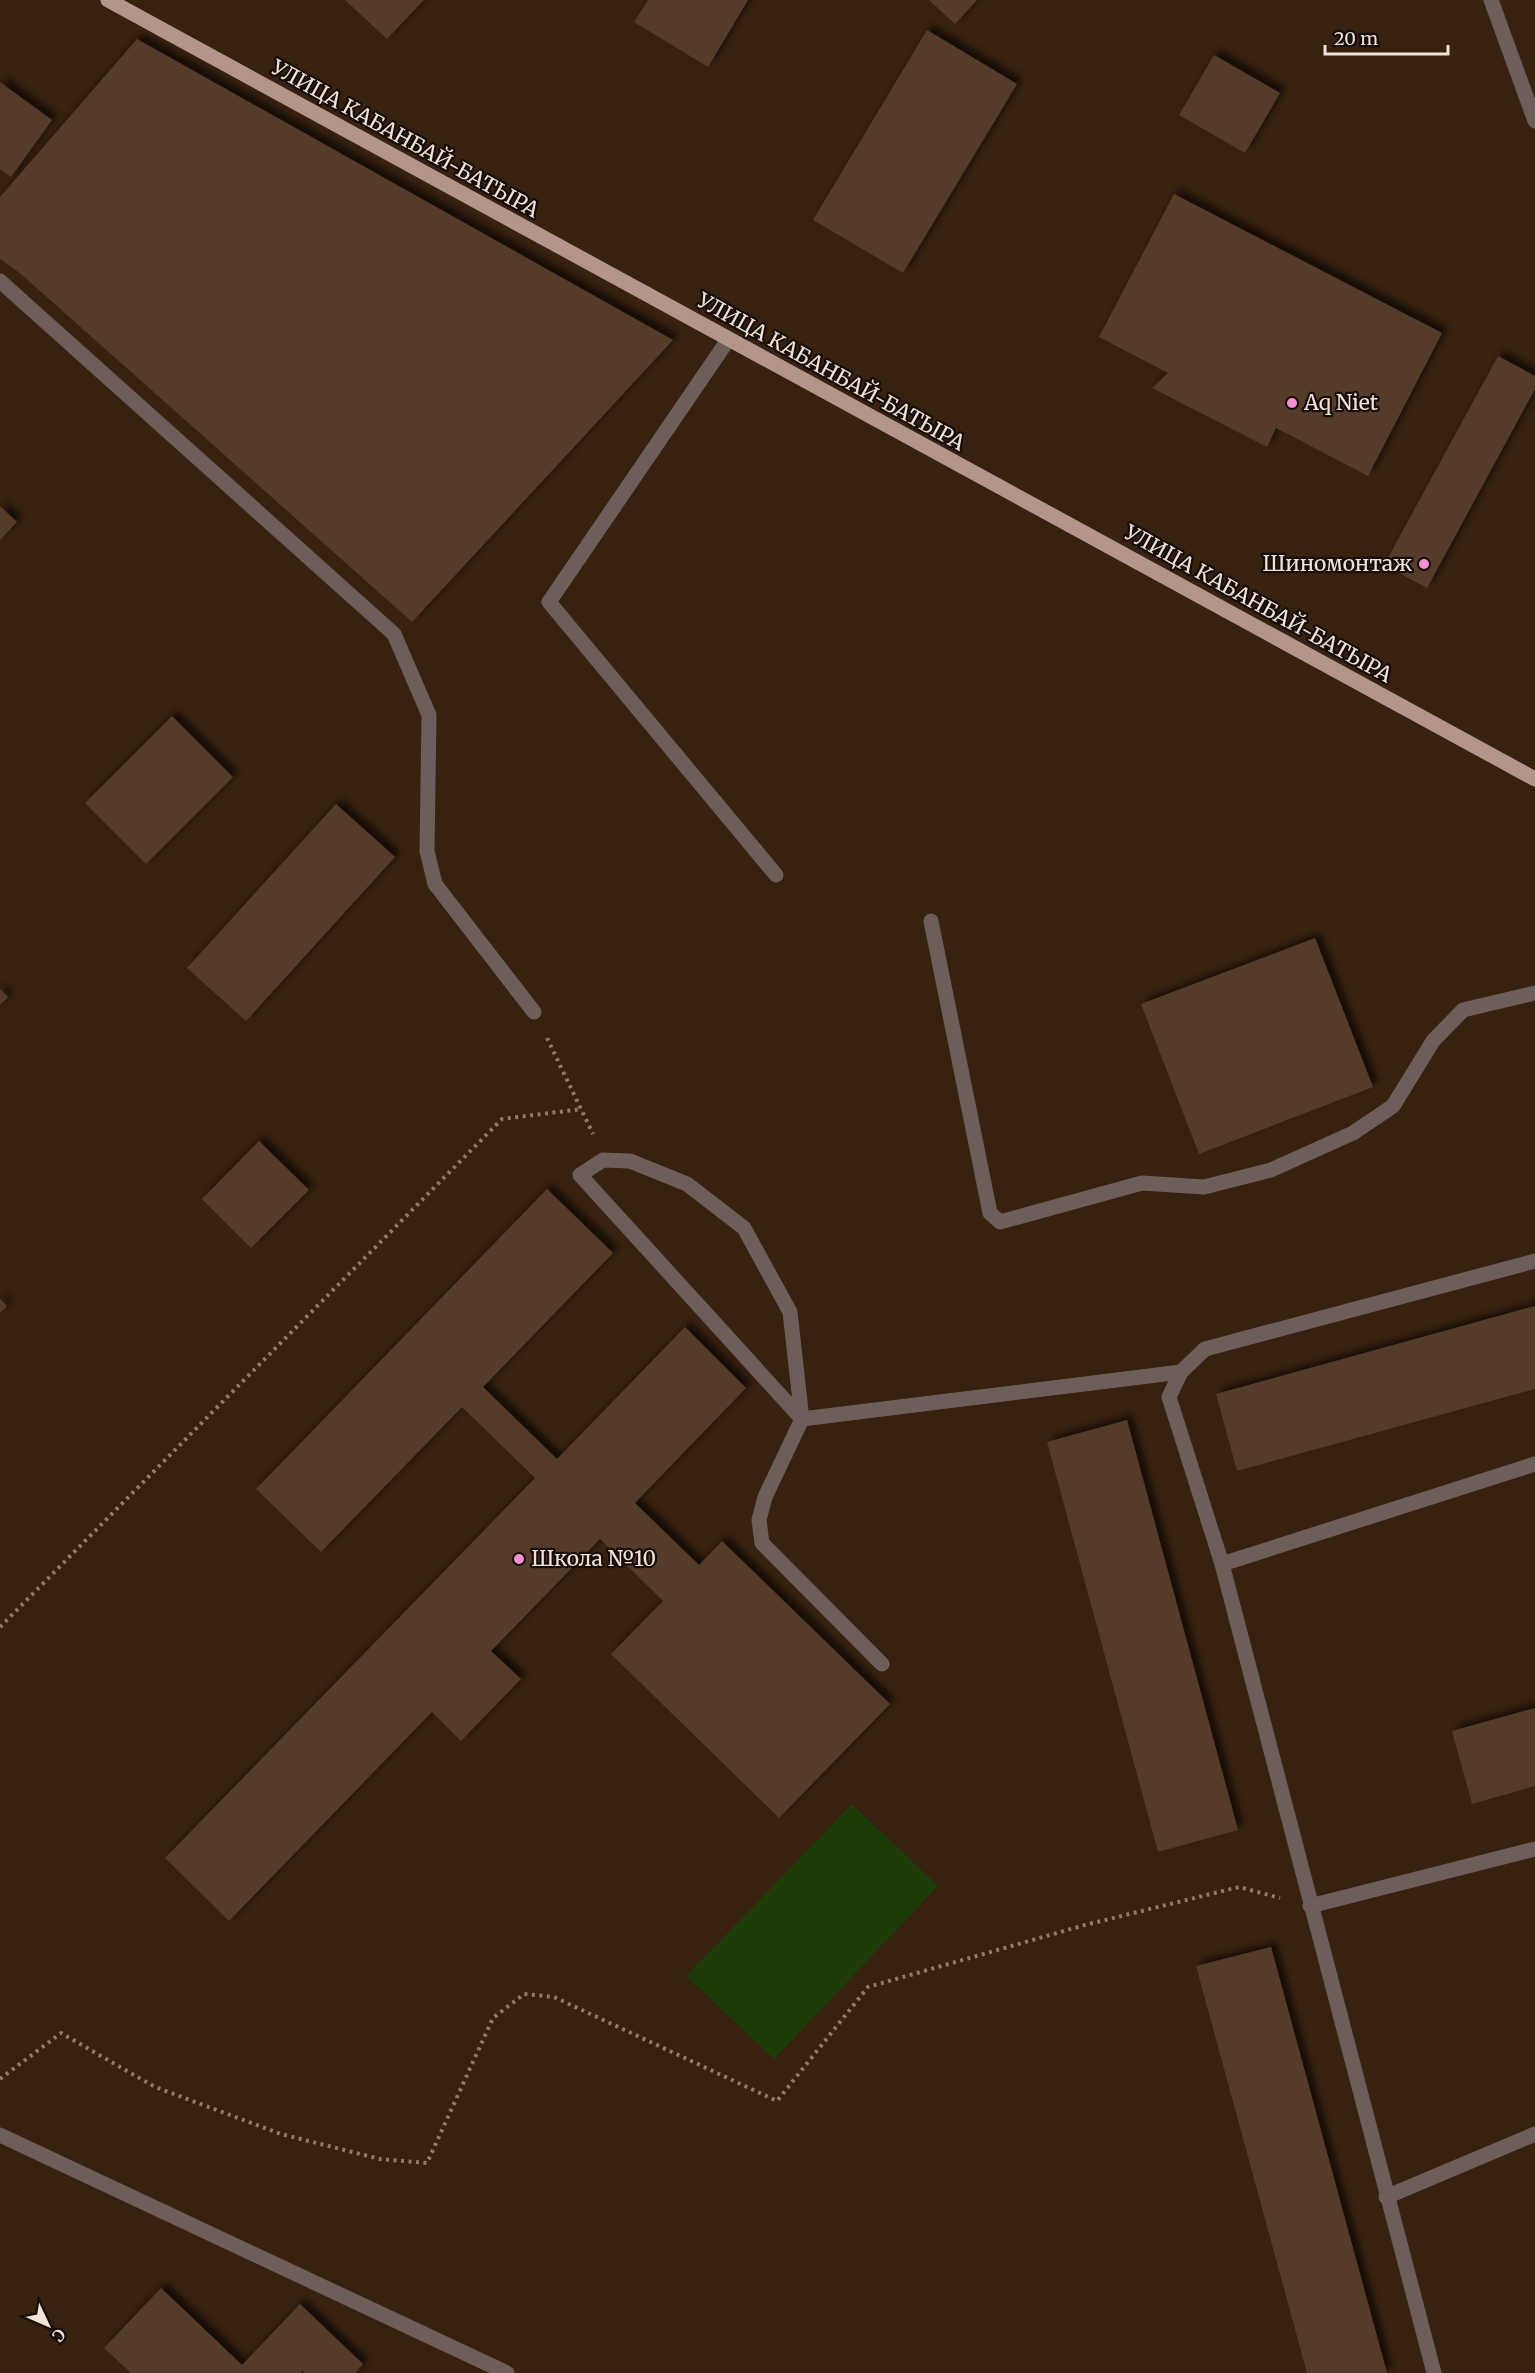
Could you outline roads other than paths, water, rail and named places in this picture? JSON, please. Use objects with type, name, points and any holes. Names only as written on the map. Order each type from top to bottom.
[{"type":"main road","name":"УЛИЦА КАБАНБАЙ-БАТЫРА","points":[[108,0],[1535,779]]},
{"type":"street","points":[[1491,0],[1535,121]]},
{"type":"street","points":[[0,281],[394,634],[429,715],[427,851],[435,884],[534,1012]]},
{"type":"street","points":[[728,340],[549,602],[776,875]]},
{"type":"street","points":[[932,921],[990,1213],[1000,1222],[1142,1183],[1204,1187],[1271,1170],[1353,1133],[1393,1106],[1433,1041],[1463,1010],[1535,993]]},
{"type":"street","points":[[802,1419],[580,1175],[603,1160],[630,1161],[687,1184],[744,1228],[789,1312],[802,1419],[765,1497],[759,1520],[762,1543],[882,1665]]},
{"type":"street","points":[[1434,2373],[1386,2197],[1222,1564],[1169,1397],[1181,1372],[1205,1349],[1535,1261]]},
{"type":"street","points":[[802,1419],[1181,1372]]},
{"type":"street","points":[[1222,1564],[1535,1464]]},
{"type":"street","points":[[1310,1906],[1535,1849]]},
{"type":"street","points":[[1386,2197],[1535,2134]]},
{"type":"street","points":[[0,2135],[507,2373]]},
{"type":"place","name":"Aq Niet","points":[[1292,403]]},
{"type":"place","name":"Шиномонтаж","points":[[1424,564]]},
{"type":"place","name":"Школа №10","points":[[519,1559]]}]
